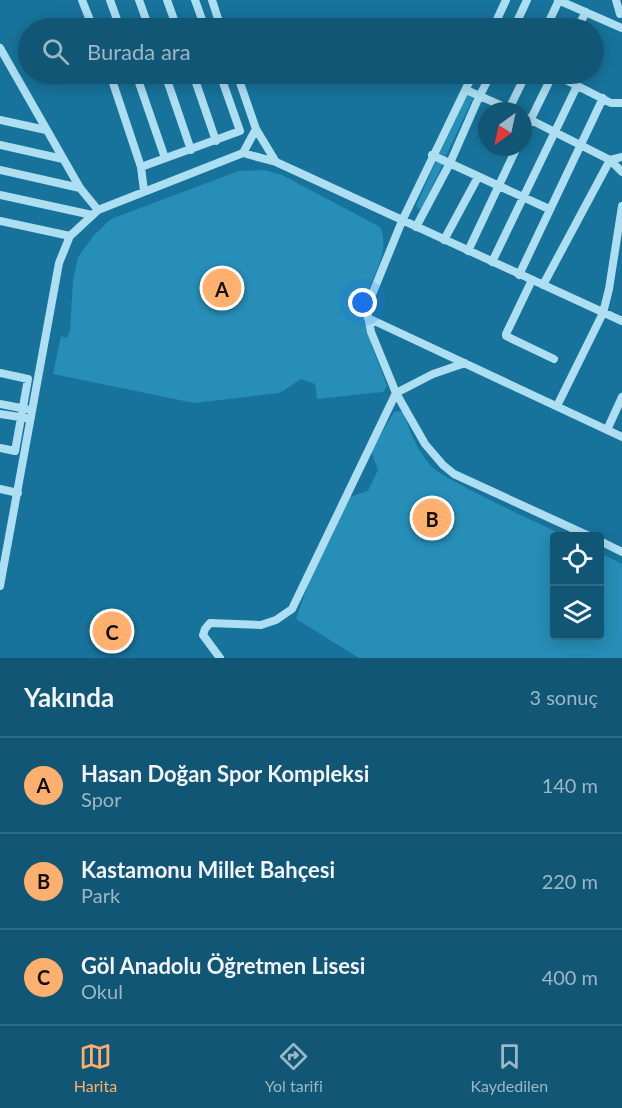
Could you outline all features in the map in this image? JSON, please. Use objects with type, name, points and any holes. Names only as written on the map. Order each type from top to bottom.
[{"type":"street","points":[[82,0],[89,18]]},
{"type":"street","points":[[110,0],[116,18]]},
{"type":"street","points":[[139,0],[145,18]]},
{"type":"street","points":[[167,0],[173,18]]},
{"type":"street","points":[[195,0],[201,18]]},
{"type":"street","points":[[212,0],[218,18]]},
{"type":"street","points":[[498,18],[506,0]]},
{"type":"street","points":[[519,18],[527,0]]},
{"type":"street","points":[[551,18],[559,0],[600,18]]},
{"type":"street","points":[[616,0],[620,14]]},
{"type":"street","points":[[583,18],[586,12]]},
{"type":"street","points":[[604,20],[622,28]]},
{"type":"street","points":[[1,51],[18,81]]},
{"type":"street","points":[[20,84],[95,212]]},
{"type":"street","points":[[113,84],[141,167],[144,191]]},
{"type":"street","points":[[139,84],[165,158]]},
{"type":"street","points":[[168,84],[191,150]]},
{"type":"street","points":[[196,84],[216,141]]},
{"type":"street","points":[[141,167],[240,131],[224,84]]},
{"type":"street","points":[[240,84],[256,129],[276,162]]},
{"type":"street","points":[[468,84],[402,220],[369,302],[368,318],[371,332],[396,393],[425,444],[448,469],[579,532]]},
{"type":"street","points":[[416,227],[450,164],[485,84]]},
{"type":"street","points":[[515,102],[522,84]]},
{"type":"street","points":[[532,110],[547,84]]},
{"type":"street","points":[[573,84],[611,103],[622,103]]},
{"type":"street","points":[[492,262],[577,86]]},
{"type":"street","points":[[465,90],[491,102]]},
{"type":"street","points":[[519,274],[603,98]]},
{"type":"street","points":[[0,120],[46,130]]},
{"type":"street","points":[[532,121],[610,160],[622,172]]},
{"type":"street","points":[[243,153],[256,129]]},
{"type":"street","points":[[0,145],[63,159]]},
{"type":"street","points":[[0,585],[59,263],[70,236],[95,212],[144,191],[243,153],[276,162],[622,321]]},
{"type":"street","points":[[432,155],[549,209]]},
{"type":"street","points":[[468,251],[513,156]]},
{"type":"street","points":[[543,285],[610,160],[622,157]]},
{"type":"street","points":[[0,170],[80,188]]},
{"type":"street","points":[[444,240],[478,177]]},
{"type":"street","points":[[0,195],[95,212]]},
{"type":"street","points":[[557,406],[603,313],[622,206]]},
{"type":"street","points":[[0,221],[70,236]]},
{"type":"street","points":[[532,280],[506,336],[554,359]]},
{"type":"street","points":[[368,318],[622,437]]},
{"type":"street","points":[[220,658],[203,635],[208,624],[215,622],[241,626],[261,625],[276,620],[292,609],[396,393],[433,374],[465,363]]},
{"type":"street","points":[[0,373],[28,379],[15,451],[0,448]]},
{"type":"street","points":[[607,430],[622,397]]},
{"type":"street","points":[[1,409],[32,414]]},
{"type":"street","points":[[0,489],[18,493]]},
{"type":"street","points":[[604,543],[622,552]]},
{"type":"shaded area","points":[[467,95],[473,98],[446,156],[440,153]]},
{"type":"shaded area","points":[[436,161],[443,164],[422,208],[418,209],[416,206]]},
{"type":"shaded area","points":[[263,170],[282,175],[380,227],[383,238],[381,260],[368,292],[364,313],[370,341],[387,386],[383,392],[317,399],[315,384],[301,379],[280,393],[194,403],[53,374],[61,336],[67,338],[70,330],[73,281],[78,257],[94,235],[111,219],[239,171]]},
{"type":"shaded area","points":[[403,411],[420,451],[437,471],[557,532],[550,532],[550,640],[604,640],[604,555],[622,564],[622,658],[359,658],[296,619],[314,568],[346,498],[368,491],[378,470],[371,451],[394,412]]},
{"type":"place","name":"Hasan Doğan Spor Kompleksi","points":[[222,288]]},
{"type":"place","name":"Kastamonu Millet Bahçesi","points":[[432,518]]},
{"type":"place","name":"Göl Anadolu Öğretmen Lisesi","points":[[112,631]]}]
